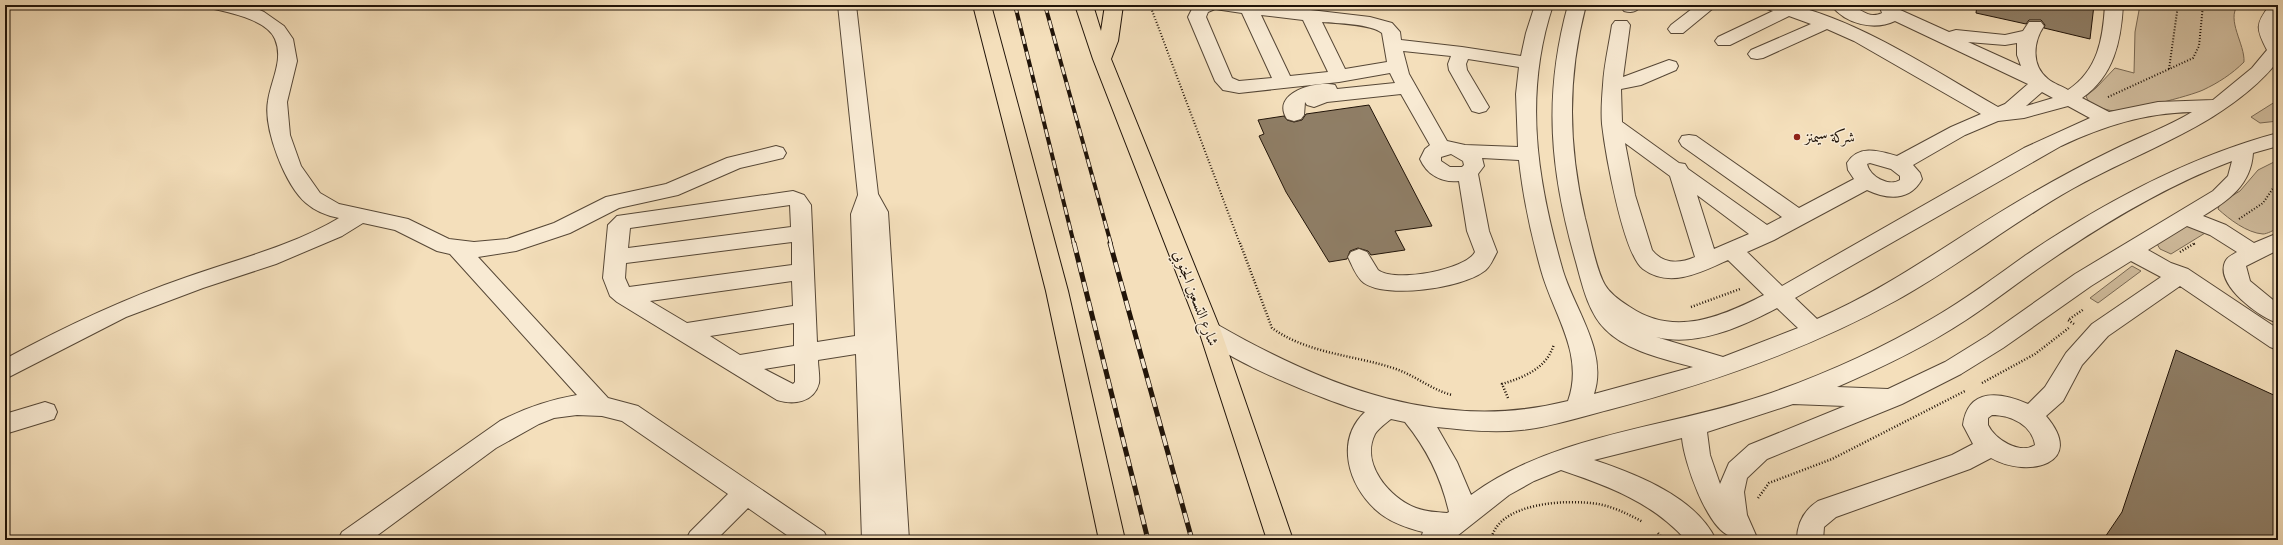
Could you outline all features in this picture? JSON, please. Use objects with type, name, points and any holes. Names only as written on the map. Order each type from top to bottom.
[{"type":"highway","points":[[982,5],[1057,291],[1112,540]]},
{"type":"highway","name":"شارع التسعين الجنوبي","points":[[1084,5],[1102,60],[1210,331],[1280,540]]},
{"type":"highway","points":[[1102,60],[1109,41],[1114,5]]},
{"type":"street","points":[[220,5],[258,16],[278,30],[288,50],[288,61],[277,102],[278,118],[284,151],[291,167],[313,198],[322,204],[347,214],[361,215],[402,224],[433,241],[458,249],[479,250],[508,246],[562,228],[622,199],[671,190],[734,163],[776,153]]},
{"type":"street","points":[[847,5],[868,195],[862,214],[896,540]]},
{"type":"street","points":[[1210,5],[1200,9],[1197,17],[1226,84],[1239,87],[1339,76],[1402,78]]},
{"type":"street","points":[[1220,5],[1378,23],[1391,32],[1402,78],[1441,148]]},
{"type":"street","points":[[1544,5],[1532,44],[1530,63],[1527,119],[1529,160],[1537,211],[1545,245],[1559,291],[1584,352],[1587,366],[1583,394],[1577,408]]},
{"type":"street","points":[[1577,5],[1567,42],[1563,72],[1562,138],[1574,218],[1600,304],[1605,313],[1621,330],[1666,350],[1723,366]]},
{"type":"street","points":[[1677,29],[1708,5]]},
{"type":"street","points":[[1840,5],[1844,10],[1854,16],[1868,20],[1886,12],[1930,30],[2036,88]]},
{"type":"street","points":[[1724,41],[1780,8],[1827,23],[1860,37],[1998,115],[2024,113],[2062,101],[2094,78],[2104,64],[2114,20],[2114,5]]},
{"type":"street","points":[[1210,331],[1293,378],[1328,392],[1385,410],[1466,420],[1520,421],[1577,408],[1685,379],[1815,331],[1876,301],[1936,266],[2043,196],[2097,166],[2217,106],[2241,91],[2255,79],[2277,52],[2268,35],[2267,21],[2278,6]]},
{"type":"street","points":[[1249,9],[1284,82]]},
{"type":"street","points":[[1886,12],[2096,118]]},
{"type":"street","points":[[1310,16],[1339,76]]},
{"type":"street","points":[[1757,54],[1827,23]]},
{"type":"street","points":[[1622,25],[1612,85],[1612,124],[1625,195],[1645,258],[1657,268],[1674,272],[1689,269],[1766,235],[1867,181],[1885,188],[1902,188],[1910,181],[1910,175],[1899,164],[1954,133],[2012,108],[2036,88]]},
{"type":"street","points":[[1930,30],[1993,40],[2014,39],[2032,31],[2025,55],[2032,70],[2036,88]]},
{"type":"street","points":[[1394,45],[1462,52],[1530,63]]},
{"type":"street","points":[[1462,52],[1457,64],[1458,70],[1478,107]]},
{"type":"street","points":[[1612,85],[1634,81],[1669,66]]},
{"type":"street","points":[[1301,114],[1316,99],[1402,78]]},
{"type":"street","points":[[1596,290],[1604,299],[1627,317],[1656,328],[1680,332],[1692,331],[1719,323],[1781,298],[1944,203],[1982,179],[2096,118],[2153,109],[2217,106]]},
{"type":"street","points":[[1612,124],[1678,169],[1766,235]]},
{"type":"street","points":[[1385,410],[1371,421],[1362,435],[1360,447],[1362,471],[1371,488],[1387,504],[1406,516],[1429,523],[1450,527],[1487,498],[1523,474],[1561,460],[1694,426],[1789,396],[1864,365],[1930,331],[1988,295],[2038,258],[2139,194],[2244,148],[2278,139]]},
{"type":"street","points":[[1689,141],[1798,218]]},
{"type":"street","points":[[1367,256],[1366,271],[1373,278],[1386,283],[1404,283],[1465,273],[1475,267],[1486,252],[1484,243],[1478,231],[1468,164],[1449,147],[1434,151],[1430,156],[1430,162],[1434,168],[1450,176],[1468,164],[1500,160],[1529,160]]},
{"type":"street","points":[[1745,540],[1731,508],[1730,494],[1733,480],[1738,469],[1747,459],[1758,452],[1894,397],[1953,368],[1983,350],[2135,247],[2196,212],[2220,196],[2235,182],[2242,166],[2244,148]]},
{"type":"street","points":[[1678,169],[1707,261]]},
{"type":"street","points":[[793,198],[800,202],[802,233],[807,382],[805,388],[800,392],[792,394],[785,393],[625,296],[615,285],[619,225],[624,221],[793,198]]},
{"type":"street","points":[[2196,212],[2218,230],[2266,246]]},
{"type":"street","points":[[5,370],[59,340],[118,311],[176,289],[268,259],[334,231],[361,215]]},
{"type":"street","points":[[616,257],[802,233]]},
{"type":"street","points":[[2266,246],[2235,263],[2234,271],[2238,281],[2246,291],[2278,315]]},
{"type":"street","points":[[2135,247],[2163,269],[2180,275],[2278,341]]},
{"type":"street","points":[[458,249],[600,405]]},
{"type":"street","points":[[1732,251],[1815,331]]},
{"type":"street","points":[[625,296],[804,271]]},
{"type":"street","points":[[2030,416],[2054,394],[2074,359],[2100,330],[2180,275]]},
{"type":"street","points":[[684,332],[805,313]]},
{"type":"street","points":[[738,364],[876,342]]},
{"type":"street","points":[[875,540],[876,342]]},
{"type":"street","points":[[1789,396],[1894,397]]},
{"type":"street","points":[[351,540],[514,424],[549,410],[584,404],[600,405],[629,414],[815,540]]},
{"type":"street","points":[[1987,405],[2002,406],[2019,410],[2030,416],[2038,424],[2046,437],[2048,449],[2043,454],[2035,458],[2025,459],[2013,457],[1991,446],[1982,438],[1974,421],[1975,414],[1987,405]]},
{"type":"street","points":[[5,424],[45,412]]},
{"type":"street","points":[[1413,414],[1440,451],[1451,472],[1450,527]]},
{"type":"street","points":[[1694,426],[1698,464],[1705,483],[1715,501],[1745,540]]},
{"type":"street","points":[[1810,540],[1809,530],[1812,521],[1818,514],[1827,509],[1961,462],[1991,446]]},
{"type":"street","points":[[1561,460],[1621,479],[1646,491],[1670,506],[1691,525],[1703,540]]},
{"type":"street","points":[[699,540],[746,493]]},
{"type":"path","points":[[1150,5],[1272,328],[1288,340],[1390,366],[1413,376],[1442,393],[1459,397]]},
{"type":"path","points":[[2169,69],[2178,5]]},
{"type":"path","points":[[2096,118],[2169,69],[2193,58],[2199,46],[2203,5]]},
{"type":"path","points":[[1688,308],[1762,280]]},
{"type":"path","points":[[1502,399],[1508,398],[1502,384],[1519,379],[1542,364],[1553,350],[1555,339]]},
{"type":"path","points":[[1491,540],[1496,526],[1511,514],[1563,502],[1580,502],[1602,505],[1624,512],[1645,523]]},
{"type":"path","points":[[1655,530],[1664,540]]},
{"type":"shaded area","points":[[2140,5],[2238,5],[2234,18],[2244,55],[2244,62],[2230,74],[2214,84],[2186,96],[2121,111],[2102,108],[2093,104],[2087,99],[2086,96],[2115,68],[2134,73],[2135,32]]},
{"type":"shaded area","points":[[2278,100],[2278,121],[2260,123],[2251,117]]},
{"type":"shaded area","points":[[2278,160],[2278,228],[2265,234],[2257,233],[2239,225],[2218,209],[2220,203],[2240,191],[2258,170]]},
{"type":"shaded area","points":[[2187,223],[2210,230],[2171,254],[2160,249],[2157,244]]},
{"type":"shaded area","points":[[2132,266],[2141,271],[2098,303],[2090,298]]},
{"type":"building","points":[[1977,5],[2094,5],[2090,39],[2044,28],[2045,25],[2041,20],[2029,20],[2026,24],[1976,13]]},
{"type":"building","points":[[1369,105],[1432,226],[1395,231],[1405,250],[1371,255],[1368,251],[1358,248],[1350,251],[1347,259],[1329,262],[1286,192],[1259,136],[1264,134],[1258,120],[1284,116],[1287,120],[1294,122],[1302,120],[1306,114]]},
{"type":"building","points":[[2176,350],[2278,397],[2278,540],[2103,540],[2122,512]]},
{"type":"railway","points":[[1015,5],[1074,244]]},
{"type":"railway","points":[[1045,5],[1111,244]]},
{"type":"railway","points":[[1074,243],[1148,540]]},
{"type":"railway","points":[[1110,243],[1192,540]]},
{"type":"place","name":"شركة سيمنز","points":[[1797,137]]}]
